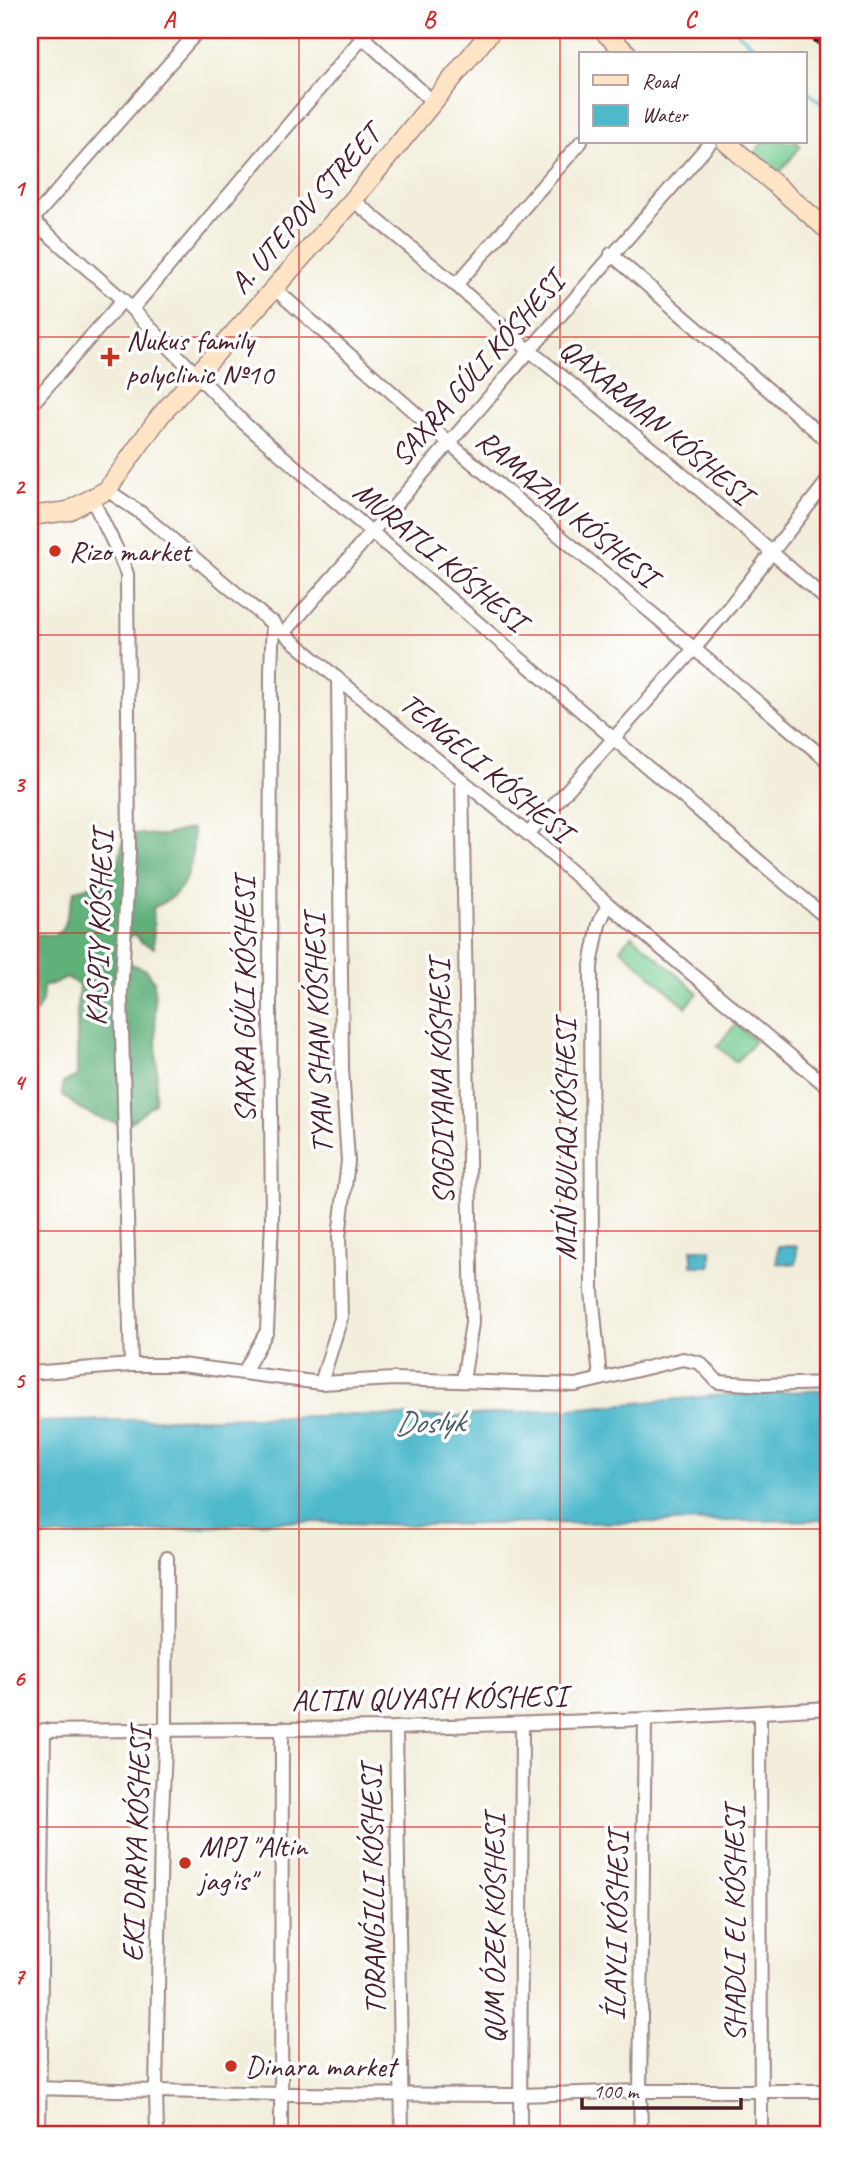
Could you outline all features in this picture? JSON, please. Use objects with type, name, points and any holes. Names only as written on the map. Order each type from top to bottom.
[{"type":"street","points":[[200,30],[31,219],[127,305],[245,424],[829,920]]},
{"type":"street","name":"A. UTEPOV STREET","points":[[100,495],[160,416],[353,200],[492,30]]},
{"type":"street","points":[[602,30],[626,52]]},
{"type":"street","points":[[30,406],[127,305],[362,32],[433,102]]},
{"type":"street","points":[[456,285],[579,144]]},
{"type":"street","name":"SAXRA GÚLI KÓSHESI","points":[[285,632],[709,144]]},
{"type":"street","points":[[728,144],[829,231]]},
{"type":"street","name":"QAXARMAN KÓSHESI","points":[[353,200],[456,285],[529,350],[669,463],[829,602]]},
{"type":"street","points":[[611,254],[829,442]]},
{"type":"street","name":"RAMAZAN KÓSHESI","points":[[275,289],[448,442],[829,762]]},
{"type":"street","points":[[527,834],[694,649],[829,479]]},
{"type":"street","points":[[30,516],[68,511],[100,495]]},
{"type":"street","name":"TENGELI KÓSHESI","points":[[100,495],[142,513],[829,1088]]},
{"type":"street","name":"KASPIY KÓSHESI","points":[[100,495],[127,574],[129,854],[121,994],[131,1365]]},
{"type":"street","name":"SAXRA GÚLI KÓSHESI","points":[[244,1373],[267,1331],[271,1234],[273,622]]},
{"type":"street","name":"TYAN SHAN KÓSHESI","points":[[321,1383],[341,1318],[339,1237],[348,1161],[342,1069],[338,679]]},
{"type":"street","name":"SOGDIYANA KÓSHESI","points":[[461,780],[472,1323],[463,1381]]},
{"type":"street","points":[[600,1379],[592,1291],[591,965],[599,924],[608,904]]},
{"type":"street","points":[[30,1373],[131,1365],[181,1365],[321,1383],[394,1379],[576,1385],[683,1359],[700,1363],[718,1382],[764,1385],[829,1383]]},
{"type":"street","name":"EKI DARYA KÓSHESI","points":[[157,2134],[167,1558]]},
{"type":"street","points":[[30,1731],[397,1728],[645,1719],[829,1708]]},
{"type":"street","points":[[760,1713],[761,2134]]},
{"type":"street","points":[[641,2134],[645,1719]]},
{"type":"street","name":"QUM ÓZEK KÓSHESI","points":[[520,2134],[522,1724]]},
{"type":"street","points":[[281,2134],[282,1728]]},
{"type":"street","points":[[397,1728],[402,2134]]},
{"type":"street","points":[[39,2134],[34,2088],[44,1730]]},
{"type":"street","points":[[34,2088],[281,2094],[520,2095],[640,2091],[829,2091]]},
{"type":"green space","points":[[761,144],[801,146],[776,177],[753,155]]},
{"type":"green space","points":[[193,829],[192,856],[183,883],[172,897],[153,908],[154,948],[141,942],[134,933],[120,948],[131,964],[147,970],[154,981],[157,1070],[155,1103],[127,1125],[108,1121],[84,1111],[62,1094],[63,1083],[77,1076],[79,985],[68,978],[43,987],[42,1001],[36,1013],[30,1012],[30,934],[54,935],[62,931],[75,890],[105,878],[114,870],[129,834],[165,835]]},
{"type":"green space","points":[[632,935],[698,993],[686,1007],[620,948]]},
{"type":"green space","points":[[736,1024],[755,1041],[736,1062],[717,1046]]},
{"type":"water","points":[[778,1246],[797,1246],[796,1264],[777,1263]]},
{"type":"water","points":[[692,1249],[711,1249],[711,1266],[692,1266]]},
{"type":"water","name":"Doslyk","points":[[829,1390],[829,1520],[413,1525],[280,1521],[126,1534],[30,1537],[30,1422],[358,1415],[444,1417],[722,1395]]},
{"type":"waterway","points":[[735,30],[761,52]]},
{"type":"waterway","points":[[806,90],[829,110]]},
{"type":"railway","points":[[804,30],[829,51]]},
{"type":"place","name":"Nukus family polyclinic №10","points":[[110,357]]},
{"type":"place","name":"Rizo market","points":[[55,551]]},
{"type":"place","name":"MPJ \"Altin jag'is\"","points":[[185,1863]]},
{"type":"place","name":"Dinara market","points":[[231,2066]]}]
